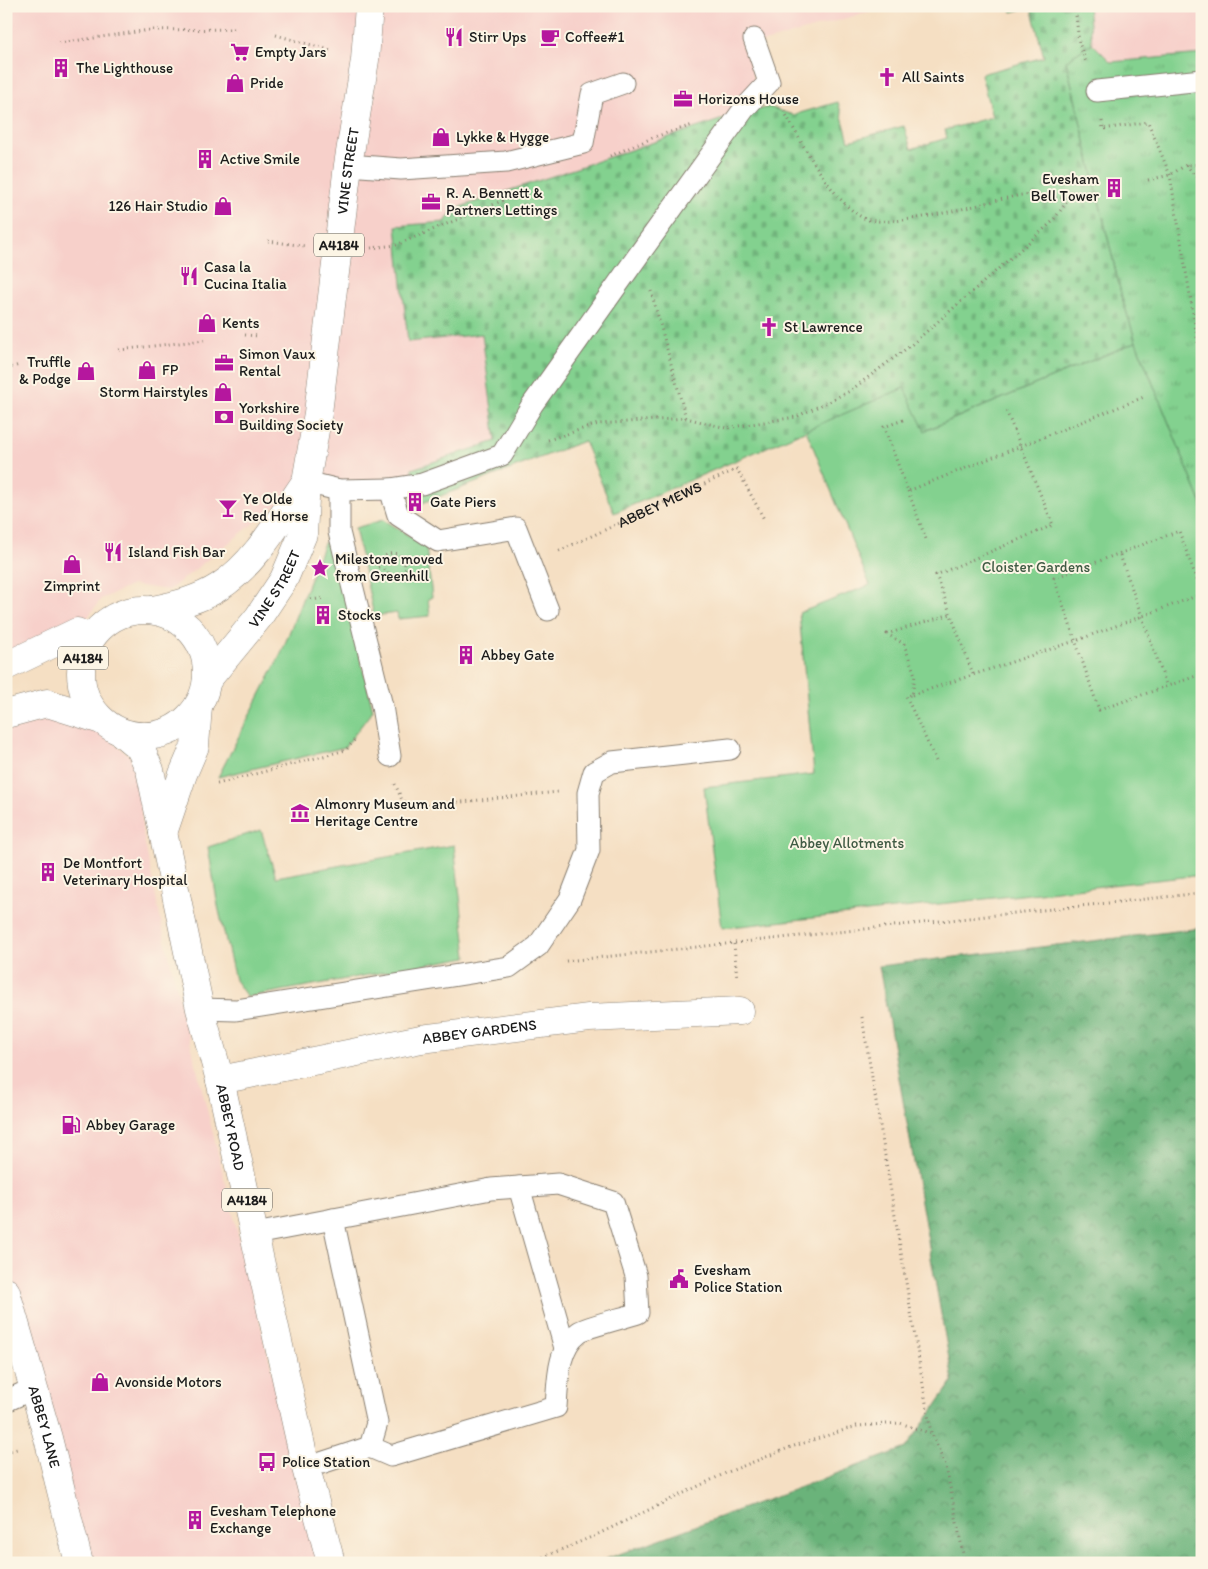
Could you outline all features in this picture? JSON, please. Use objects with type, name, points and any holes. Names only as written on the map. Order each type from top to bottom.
[{"type":"main road","name":"VINE STREET","points":[[207,680],[258,618],[284,579],[302,534],[306,482],[318,413],[348,165],[365,60],[369,6]]},
{"type":"main road","name":"VINE STREET","points":[[153,610],[193,600],[219,588],[244,567],[273,530],[306,482]]},
{"type":"main road","name":"A4184","points":[[162,837],[183,774],[195,746],[198,706],[207,680],[207,664],[203,650],[195,637],[176,616],[153,610],[126,612],[100,628],[90,640],[83,656],[80,674],[83,691],[90,707],[111,726],[139,736],[157,735],[173,730],[187,719],[198,706]]},
{"type":"main road","points":[[6,666],[78,632],[90,640]]},
{"type":"main road","points":[[6,714],[47,703],[111,726]]},
{"type":"main road","name":"ABBEY ROAD","points":[[111,726],[140,748],[150,770],[162,837],[200,1009],[220,1080],[306,1468],[330,1563]]},
{"type":"main road","name":"ABBEY GARDENS","points":[[220,1080],[421,1039],[589,1018],[740,1011]]},
{"type":"main road","name":"ABBEY LANE","points":[[6,1292],[34,1388],[79,1563]]},
{"type":"lane","points":[[306,482],[339,490],[390,489],[422,484],[502,454],[532,405],[640,252],[744,109],[769,82],[754,39]]},
{"type":"lane","points":[[1097,91],[1202,80]]},
{"type":"lane","points":[[348,165],[401,169],[506,162],[583,143],[592,94],[623,83]]},
{"type":"lane","points":[[390,489],[398,515],[438,541],[516,528],[548,610]]},
{"type":"lane","points":[[339,490],[339,532],[382,706],[390,756]]},
{"type":"lane","points":[[200,1009],[236,1010],[509,967],[538,946],[570,900],[589,850],[588,793],[594,772],[612,762],[730,749]]},
{"type":"lane","points":[[255,1234],[491,1189],[558,1184],[613,1202],[636,1276],[638,1313],[580,1331],[565,1348],[560,1369],[556,1407],[391,1456],[370,1447],[306,1468]]},
{"type":"lane","points":[[519,1187],[565,1348]]},
{"type":"lane","points":[[334,1219],[377,1424],[370,1447]]},
{"type":"lane","points":[[6,1401],[34,1388]]},
{"type":"path","points":[[1075,6],[1079,43],[1097,91],[1103,129],[1148,122],[1170,175],[1202,367]]},
{"type":"path","points":[[59,44],[150,30],[238,29]]},
{"type":"path","points":[[276,35],[365,60]]},
{"type":"path","points":[[769,82],[806,153],[850,207],[866,219],[898,222],[1024,194],[1069,199],[1080,196]]},
{"type":"path","points":[[1148,180],[1170,175],[1186,165],[1202,164]]},
{"type":"path","points":[[1186,165],[1202,184]]},
{"type":"path","points":[[502,454],[598,424],[686,418],[726,428],[796,417],[850,391],[910,346],[1052,222],[1069,199]]},
{"type":"path","points":[[640,252],[686,418]]},
{"type":"path","points":[[245,335],[259,336]]},
{"type":"path","points":[[119,350],[204,340]]},
{"type":"path","points":[[6,355],[8,368],[19,365]]},
{"type":"path","points":[[908,491],[1144,397]]},
{"type":"path","points":[[973,674],[936,575],[1053,525],[1005,408]]},
{"type":"path","points":[[903,420],[884,427],[926,539]]},
{"type":"path","name":"ABBEY MEWS","points":[[531,564],[737,469],[764,519]]},
{"type":"path","points":[[936,761],[906,696],[1075,641],[1202,594],[1179,531],[1120,555],[1054,578],[1075,641],[1099,710],[1202,674]]},
{"type":"path","points":[[392,552],[399,554],[406,566],[405,572],[399,578],[393,578],[382,566],[382,560],[385,555],[392,552]]},
{"type":"path","points":[[1120,555],[1167,687]]},
{"type":"path","points":[[348,574],[382,566]]},
{"type":"path","points":[[912,694],[915,675],[904,644],[887,634],[951,614]]},
{"type":"path","points":[[214,784],[346,750],[382,706]]},
{"type":"path","points":[[390,756],[396,788],[402,800],[412,807],[551,792],[588,793]]},
{"type":"path","points":[[509,967],[1202,893]]},
{"type":"path","points":[[862,1016],[932,1434],[946,1467],[965,1563]]},
{"type":"path","points":[[528,1563],[594,1536],[728,1472],[801,1444],[857,1426],[900,1422],[932,1434]]},
{"type":"shaded area","points":[[6,6],[888,6],[747,47],[756,88],[729,117],[454,209],[445,222],[408,342],[482,334],[496,441],[412,469],[412,507],[339,487],[306,482],[169,590],[133,585],[101,599],[77,632],[6,666]]},
{"type":"shaded area","points":[[1088,6],[1202,6],[1202,54],[1111,62],[1092,43]]},
{"type":"shaded area","points":[[46,719],[94,727],[131,757],[141,799],[142,829],[165,941],[320,1563],[75,1563],[6,1315],[6,731]]},
{"type":"green space","points":[[1010,6],[1088,6],[1092,43],[1066,61],[1122,298],[1136,342],[924,431],[904,388],[614,513],[584,441],[412,507],[412,469],[496,441],[482,334],[408,342],[396,226],[445,222],[454,209],[729,117],[769,107],[793,115],[838,102],[849,141],[904,126],[911,149],[947,138],[945,130],[992,117],[981,74],[1044,57],[1031,7],[1012,12]]},
{"type":"green space","points":[[1092,43],[1111,62],[1202,54],[1202,505],[1136,342],[1122,298],[1066,61]]},
{"type":"green space","name":"Cloister Gardens","points":[[1136,342],[1202,505],[1202,875],[722,928],[704,787],[814,774],[799,613],[870,585],[806,430],[904,388],[925,431]]},
{"type":"green space","points":[[383,520],[426,546],[432,597],[428,599],[430,616],[398,619],[397,613],[374,616],[355,528]]},
{"type":"green space","points":[[332,542],[373,710],[345,747],[218,777],[281,654],[324,543]]},
{"type":"green space","points":[[261,830],[276,877],[454,845],[467,957],[247,997],[235,980],[218,906],[208,847]]},
{"type":"green space","points":[[1202,928],[1202,1563],[595,1563],[906,1448],[953,1381],[879,966]]},
{"type":"place","name":"Stirr Ups","points":[[454,37]]},
{"type":"place","name":"Coffee#1","points":[[550,37]]},
{"type":"place","name":"Empty Jars","points":[[240,52]]},
{"type":"place","name":"The Lighthouse","points":[[61,68]]},
{"type":"place","name":"All Saints","points":[[887,77]]},
{"type":"place","name":"Pride","points":[[235,83]]},
{"type":"place","name":"Horizons House","points":[[683,99]]},
{"type":"place","name":"Lykke & Hygge","points":[[441,137]]},
{"type":"place","name":"Active Smile","points":[[205,159]]},
{"type":"place","name":"Evesham Bell Tower","points":[[1114,188]]},
{"type":"place","name":"R. A. Bennett & Partners Lettings","points":[[431,202]]},
{"type":"place","name":"126 Hair Studio","points":[[223,206]]},
{"type":"place","name":"Casa la Cucina Italia","points":[[189,276]]},
{"type":"place","name":"Kents","points":[[207,323]]},
{"type":"place","name":"St Lawrence","points":[[769,327]]},
{"type":"place","name":"Simon Vaux Rental","points":[[224,363]]},
{"type":"place","name":"FP","points":[[147,370]]},
{"type":"place","name":"Truffle & Podge","points":[[86,371]]},
{"type":"place","name":"Storm Hairstyles","points":[[223,392]]},
{"type":"place","name":"Yorkshire Building Society","points":[[224,417]]},
{"type":"place","name":"Gate Piers","points":[[415,502]]},
{"type":"place","name":"Ye Olde Red Horse","points":[[228,508]]},
{"type":"place","name":"Island Fish Bar","points":[[113,552]]},
{"type":"place","name":"Zimprint","points":[[72,564]]},
{"type":"place","name":"Milestone moved from Greenhill","points":[[320,568]]},
{"type":"place","name":"Stocks","points":[[323,615]]},
{"type":"place","name":"Abbey Gate","points":[[466,655]]},
{"type":"place","name":"Almonry Museum and Heritage Centre","points":[[300,813]]},
{"type":"place","name":"De Montfort Veterinary Hospital","points":[[48,872]]},
{"type":"place","name":"Abbey Garage","points":[[71,1125]]},
{"type":"place","name":"Evesham Police Station","points":[[679,1279]]},
{"type":"place","name":"Avonside Motors","points":[[100,1382]]},
{"type":"place","name":"Police Station","points":[[267,1462]]},
{"type":"place","name":"Evesham Telephone Exchange","points":[[195,1520]]},
{"type":"park label","name":"Abbey Allotments","points":[[847,843]]}]
